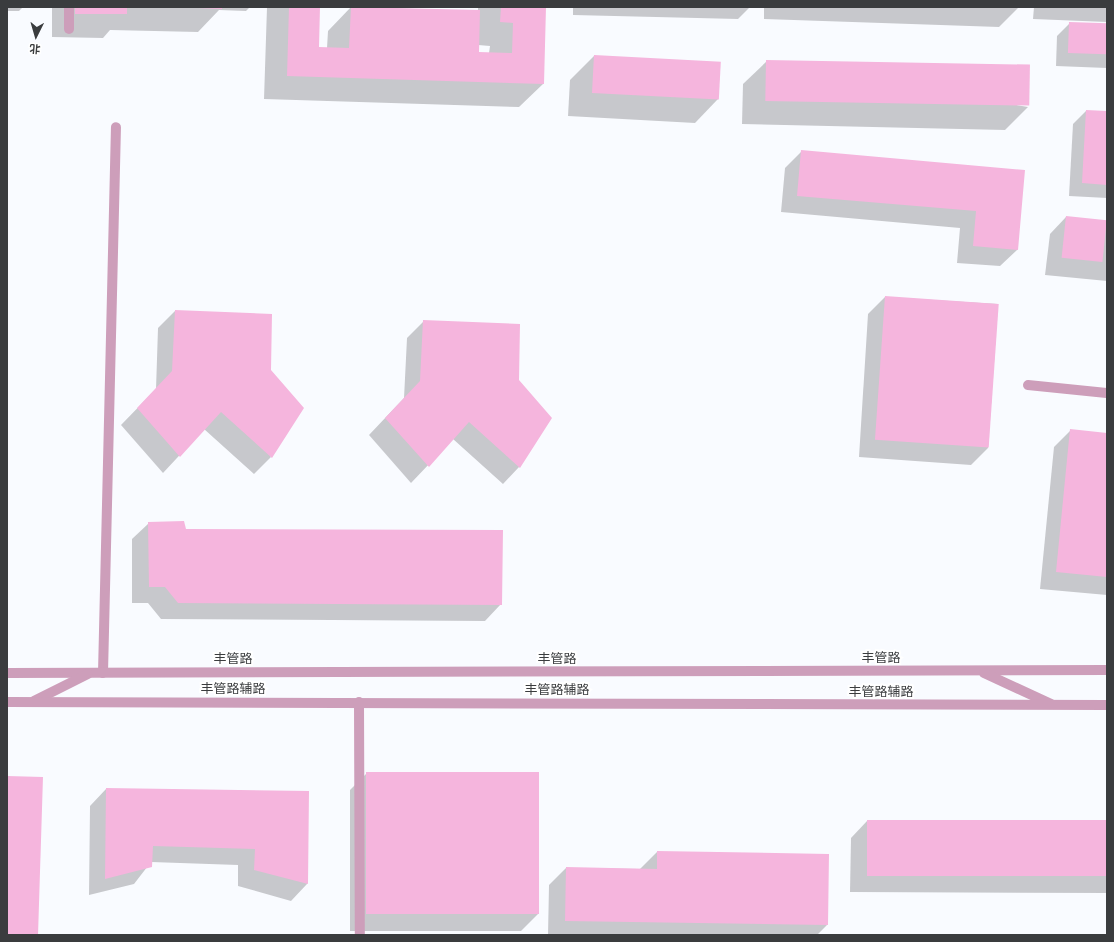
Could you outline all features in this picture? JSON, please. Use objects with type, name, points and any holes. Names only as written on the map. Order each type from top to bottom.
[{"type":"street","points":[[69,7],[69,29]]},
{"type":"street","points":[[103,673],[116,127]]},
{"type":"street","points":[[1028,385],[1107,394]]},
{"type":"street","name":"丰管路","points":[[7,673],[1107,670]]},
{"type":"street","points":[[981,671],[1055,706]]},
{"type":"street","points":[[32,702],[91,673]]},
{"type":"street","name":"丰管路辅路","points":[[7,702],[1107,705]]},
{"type":"street","points":[[359,702],[360,935]]},
{"type":"building","points":[[75,7],[127,7],[127,14],[75,14]]},
{"type":"building","points":[[222,7],[222,9],[198,8]]},
{"type":"building","points":[[289,7],[320,7],[319,47],[349,48],[351,7],[480,10],[479,52],[512,53],[513,23],[500,22],[501,7],[546,7],[544,84],[287,76]]},
{"type":"building","points":[[1069,22],[1107,23],[1106,54],[1068,53]]},
{"type":"building","points":[[594,55],[721,62],[719,100],[592,93]]},
{"type":"building","points":[[766,60],[1030,65],[1029,106],[765,101]]},
{"type":"building","points":[[1086,110],[1107,111],[1107,185],[1082,183]]},
{"type":"building","points":[[801,150],[1025,170],[1018,250],[973,246],[976,211],[797,196]]},
{"type":"building","points":[[1066,216],[1107,220],[1102,262],[1062,258]]},
{"type":"building","points":[[885,296],[999,304],[989,448],[875,440]]},
{"type":"building","points":[[175,310],[272,314],[271,370],[304,408],[272,458],[221,412],[180,457],[137,408],[172,371]]},
{"type":"building","points":[[423,320],[520,324],[519,380],[552,418],[520,468],[469,422],[429,467],[385,418],[420,381]]},
{"type":"building","points":[[1070,429],[1107,433],[1107,577],[1056,572]]},
{"type":"building","points":[[184,521],[186,529],[503,530],[502,605],[178,603],[165,587],[149,587],[148,522]]},
{"type":"building","points":[[366,772],[539,772],[539,914],[366,914]]},
{"type":"building","points":[[7,776],[43,777],[38,935],[7,935]]},
{"type":"building","points":[[106,788],[309,791],[308,884],[254,870],[255,849],[153,846],[152,867],[105,879]]},
{"type":"building","points":[[867,820],[1107,820],[1107,876],[867,876]]},
{"type":"building","points":[[657,851],[829,854],[828,925],[565,921],[566,867],[657,869]]}]
